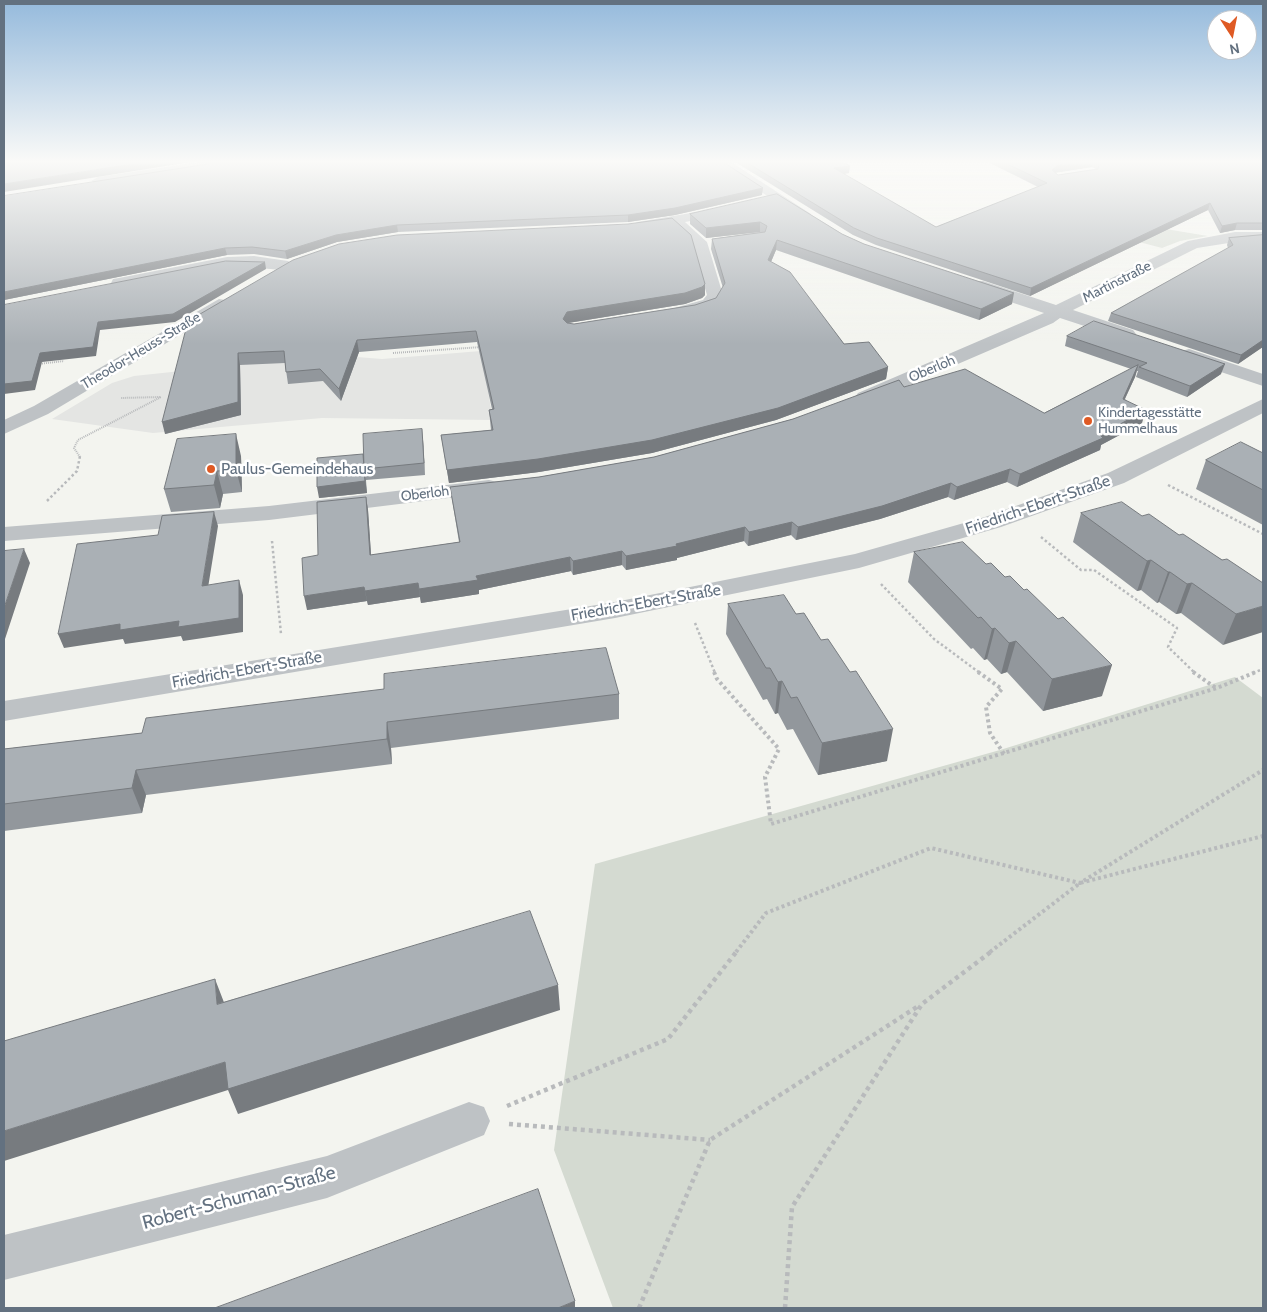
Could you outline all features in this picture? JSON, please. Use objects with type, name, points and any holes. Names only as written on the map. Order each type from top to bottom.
[{"type":"street","points":[[619,228],[679,221]]},
{"type":"street","points":[[656,317],[688,311],[709,304],[715,295],[699,242],[676,222]]},
{"type":"street","name":"Martinstraße","points":[[1058,311],[1193,244],[1235,237],[1263,236]]},
{"type":"street","points":[[266,277],[304,259]]},
{"type":"street","points":[[107,285],[227,262],[254,261],[288,266]]},
{"type":"street","points":[[964,280],[1142,339]]},
{"type":"street","name":"Theodor-Heuss-Straße","points":[[4,428],[42,410],[234,295]]},
{"type":"street","name":"Oberloh","points":[[848,403],[884,390],[1047,319],[1058,311]]},
{"type":"street","points":[[1170,348],[1263,380]]},
{"type":"street","name":"Friedrich-Ebert-Straße","points":[[4,712],[285,663],[685,597],[859,561],[1064,498],[1136,469],[1263,404]]},
{"type":"street","name":"Oberloh","points":[[4,534],[269,513],[510,484]]},
{"type":"street","name":"Robert-Schuman-Straße","points":[[4,1258],[327,1177],[469,1121]]},
{"type":"path","points":[[392,353],[487,346]]},
{"type":"path","points":[[42,530],[45,502],[77,471],[80,456],[74,448],[78,440],[161,397],[118,398],[71,393]]},
{"type":"path","points":[[1136,469],[1263,534]]},
{"type":"path","points":[[269,513],[285,663]]},
{"type":"path","points":[[1013,515],[1081,570],[1094,570],[1177,628],[1168,646],[1187,667],[1216,688]]},
{"type":"path","points":[[859,561],[934,639],[1002,688],[986,707],[990,734],[1004,754]]},
{"type":"path","points":[[685,597],[717,679],[778,749],[765,777],[771,824],[1216,688],[1263,669]]},
{"type":"path","points":[[639,1308],[710,1140],[922,1004],[1080,883],[1263,770]]},
{"type":"path","points":[[469,1121],[668,1039],[766,913],[931,848],[1080,883],[1263,836]]},
{"type":"path","points":[[785,1308],[792,1207],[922,1004]]},
{"type":"path","points":[[469,1121],[710,1140]]},
{"type":"shaded area","points":[[1148,226],[1208,236],[1180,241],[1162,248],[1089,229]]},
{"type":"shaded area","points":[[481,351],[493,420],[322,418],[153,433],[52,419],[112,383],[134,376],[332,355],[382,359]]},
{"type":"shaded area","points":[[1235,677],[1263,698],[1263,1308],[613,1308],[554,1150],[595,864],[1000,750]]},
{"type":"building","points":[[4,221],[484,221],[397,225],[336,235],[285,251],[252,247],[225,248],[4,292]]},
{"type":"building","points":[[676,221],[691,235],[705,284],[702,287],[685,293],[567,312],[563,319],[567,323],[574,324],[695,305],[716,298],[725,283],[712,239],[765,232],[767,226],[760,222],[706,228],[698,221],[821,221],[842,234],[864,244],[1014,293],[981,309],[777,240],[768,260],[790,272],[844,344],[869,342],[888,367],[778,408],[652,440],[538,459],[447,470],[441,435],[493,430],[489,410],[494,409],[476,331],[357,340],[339,389],[320,369],[286,372],[284,351],[238,353],[238,402],[162,422],[188,321],[293,260],[339,244],[397,235]]},
{"type":"building","points":[[843,221],[926,221],[936,227],[951,221],[1172,221],[1031,288],[877,238]]},
{"type":"building","points":[[1220,221],[1263,221],[1263,223],[1237,223],[1222,226]]},
{"type":"building","points":[[1263,235],[1263,340],[1241,355],[1111,313],[1233,245],[1229,238]]},
{"type":"building","points":[[226,261],[265,262],[173,314],[98,322],[93,347],[40,353],[32,381],[4,384],[4,305]]},
{"type":"building","points":[[1094,321],[1225,364],[1190,386],[1139,367],[1147,363],[1067,336]]},
{"type":"building","points":[[1138,365],[1123,399],[1146,410],[1100,435],[1103,438],[1020,474],[1010,469],[957,487],[951,483],[882,506],[798,527],[792,522],[749,532],[745,527],[676,544],[677,546],[626,556],[622,551],[573,561],[570,557],[476,576],[478,580],[419,589],[418,583],[365,591],[364,587],[304,596],[302,558],[318,555],[317,502],[366,497],[370,555],[460,542],[450,487],[539,477],[654,457],[793,419],[899,380],[904,387],[965,369],[1044,413]]},
{"type":"building","points":[[422,429],[424,463],[364,469],[365,481],[317,487],[317,458],[363,454],[364,468],[363,434]]},
{"type":"building","points":[[236,434],[236,470],[217,471],[214,485],[164,489],[177,439]]},
{"type":"building","points":[[1241,442],[1263,453],[1263,490],[1206,460]]},
{"type":"building","points":[[1122,502],[1142,516],[1149,514],[1179,535],[1183,534],[1222,560],[1227,559],[1263,583],[1263,606],[1236,614],[1192,583],[1187,584],[1151,560],[1147,561],[1081,513]]},
{"type":"building","points":[[214,512],[202,586],[239,580],[239,618],[178,627],[179,621],[120,630],[120,624],[58,634],[77,544],[158,535],[162,516]]},
{"type":"building","points":[[963,542],[986,564],[991,563],[1005,577],[1010,576],[1024,590],[1027,589],[1058,619],[1063,617],[1112,665],[1052,679],[1016,641],[1009,643],[995,628],[992,629],[981,617],[978,618],[914,552]]},
{"type":"building","points":[[24,549],[4,608],[4,551]]},
{"type":"building","points":[[784,595],[796,614],[804,613],[821,640],[828,639],[850,672],[856,671],[893,729],[822,743],[797,697],[791,698],[782,681],[778,682],[770,668],[766,668],[728,604]]},
{"type":"building","points":[[606,648],[619,694],[387,722],[387,739],[136,770],[132,788],[4,804],[4,749],[142,733],[146,718],[384,689],[384,674]]},
{"type":"building","points":[[530,911],[558,985],[228,1089],[225,1062],[4,1131],[4,1041],[215,979],[217,1004]]},
{"type":"building","points":[[538,1189],[575,1301],[558,1308],[215,1308]]},
{"type":"place","name":"Kindertagesstätte Hummelhaus","points":[[1088,421]]},
{"type":"place","name":"Paulus-Gemeindehaus","points":[[211,469]]}]
